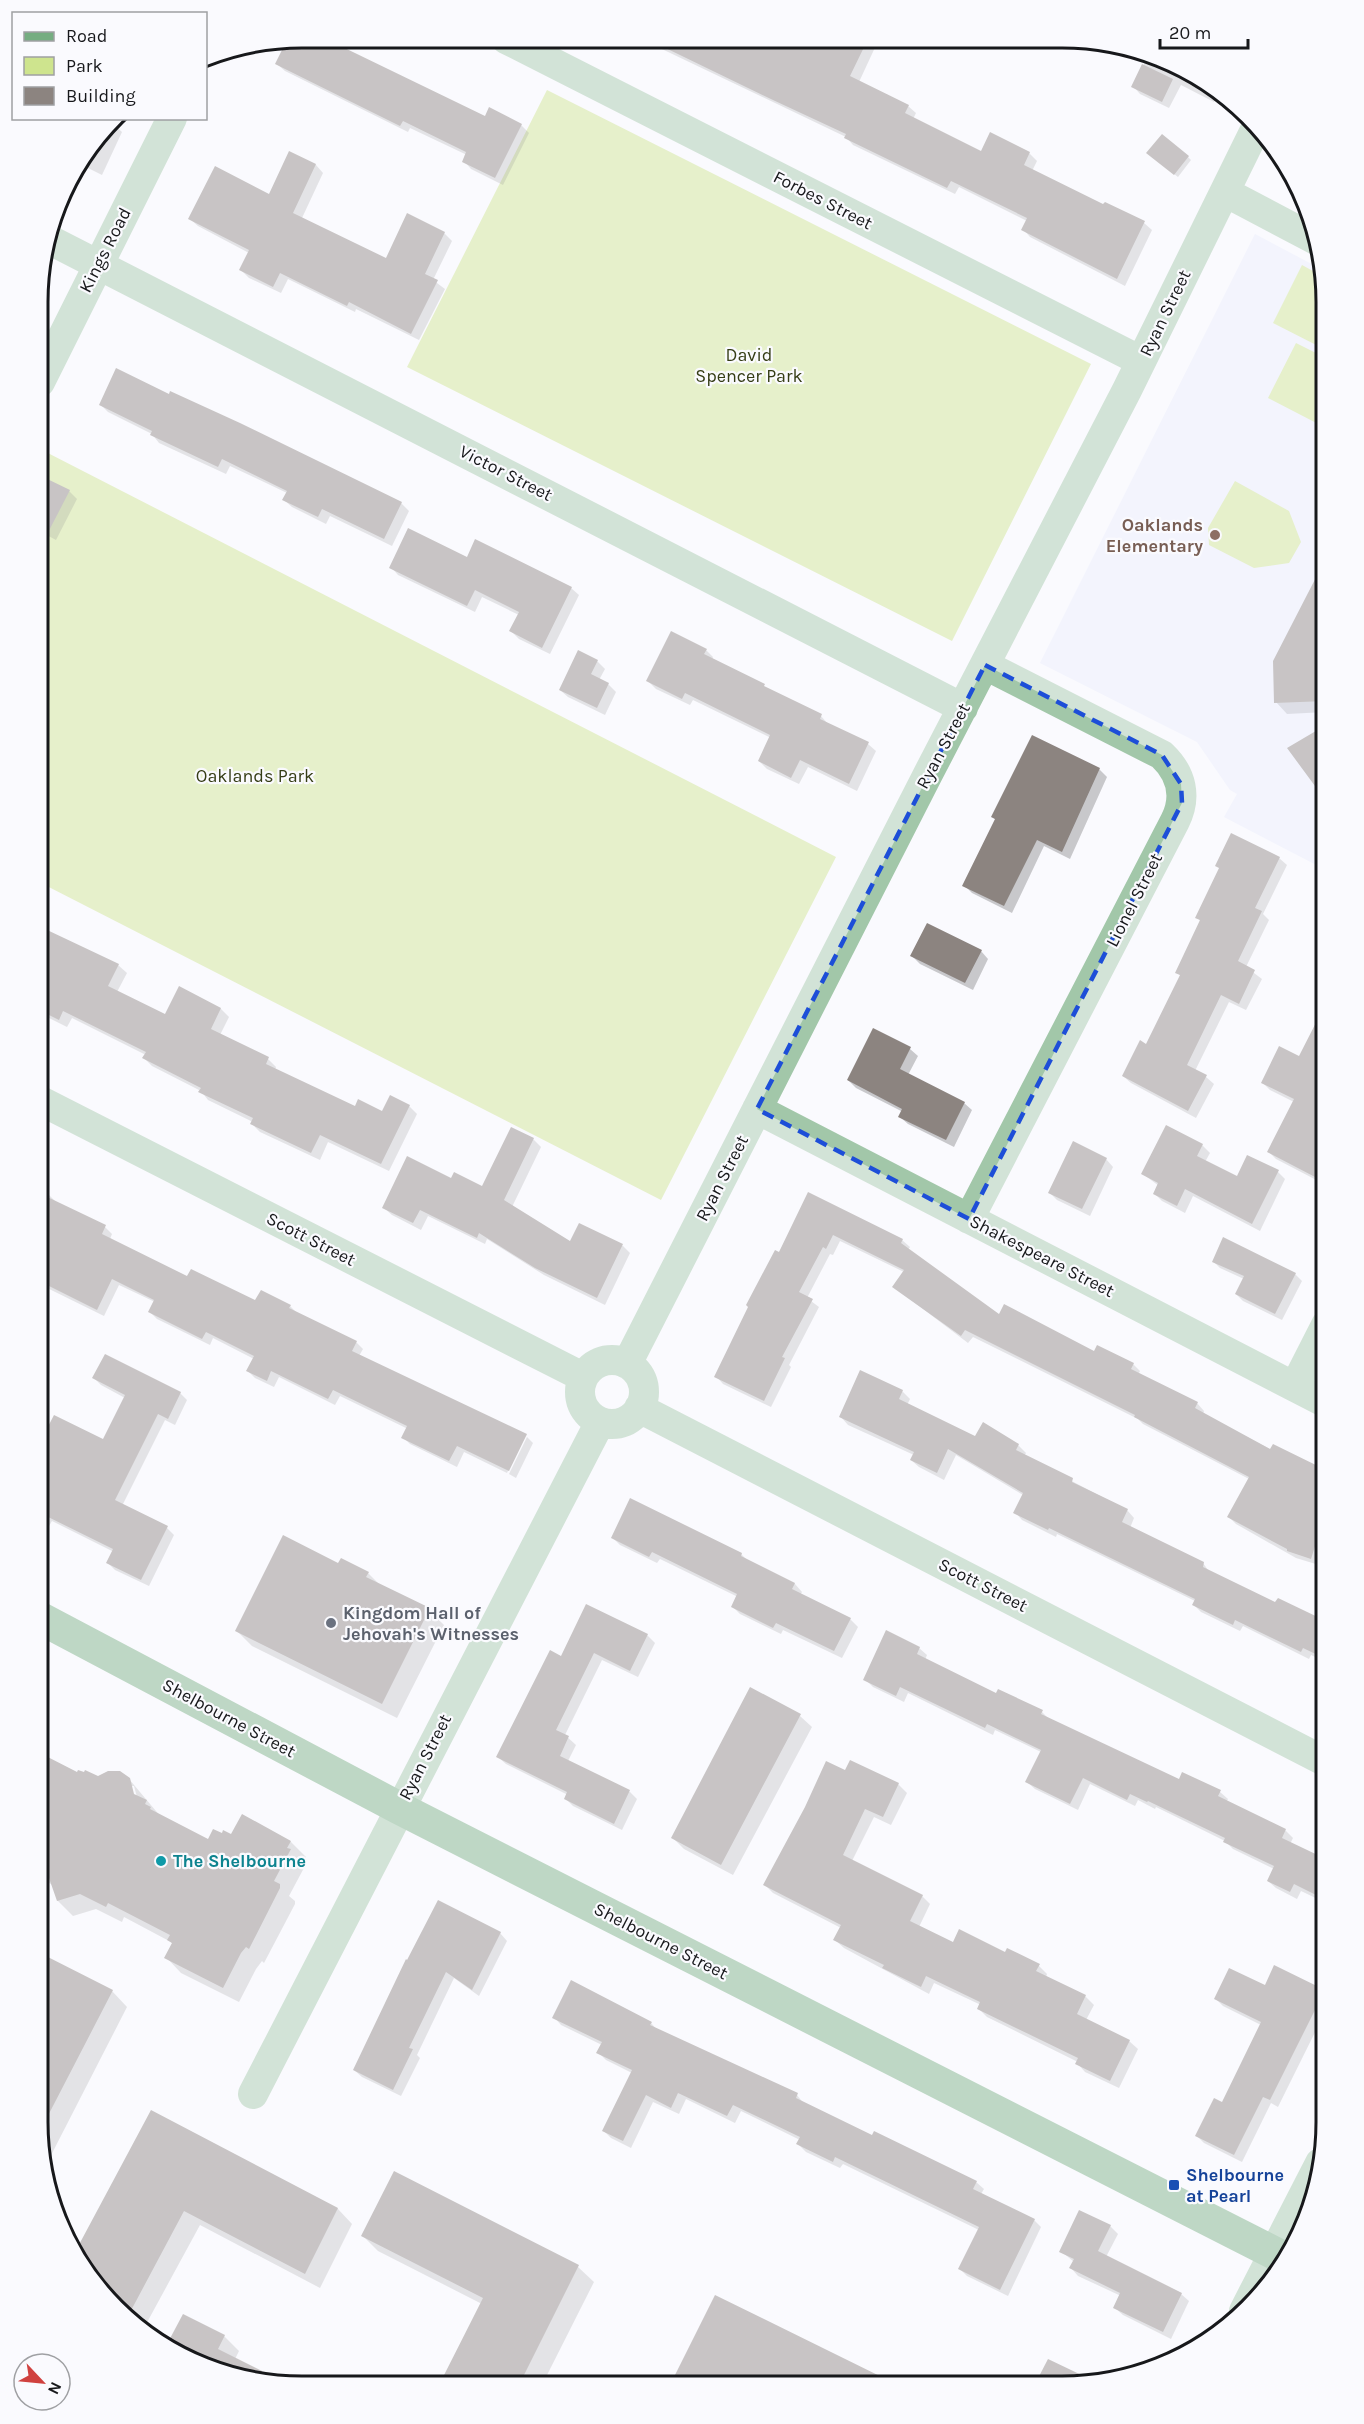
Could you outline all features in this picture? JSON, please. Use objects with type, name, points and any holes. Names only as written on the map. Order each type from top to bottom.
[{"type":"main road","name":"Shelbourne Street","points":[[48,1622],[399,1808],[1278,2255]]},
{"type":"street","name":"Forbes Street","points":[[524,48],[1141,361]]},
{"type":"street","name":"Kings Road","points":[[48,366],[171,120]]},
{"type":"street","name":"Ryan Street","points":[[627,1364],[1141,361],[1253,134]]},
{"type":"street","points":[[1225,192],[1307,235]]},
{"type":"street","name":"Victor Street","points":[[55,243],[963,708]]},
{"type":"street","name":"Lionel Street","points":[[969,1219],[1175,821],[1182,803],[1178,774],[1162,755],[986,665]]},
{"type":"street","name":"Scott Street","points":[[48,1105],[583,1377]]},
{"type":"street","name":"Shakespeare Street","points":[[758,1109],[1316,1398]]},
{"type":"street","points":[[1295,1386],[1316,1345]]},
{"type":"street","points":[[615,1360],[627,1364],[637,1372],[643,1383],[644,1396],[639,1408],[632,1417],[622,1422],[610,1424],[600,1422],[589,1414],[582,1403],[580,1390],[583,1377],[591,1368],[603,1362],[615,1360]]},
{"type":"street","name":"Scott Street","points":[[639,1408],[1316,1757]]},
{"type":"street","name":"Ryan Street","points":[[253,2094],[600,1422]]},
{"type":"street","points":[[1286,2242],[1304,2200]]},
{"type":"highlighted area","points":[[985,665],[1162,755],[1181,784],[1182,803],[969,1219],[757,1109]]},
{"type":"shaded area","name":"Oaklands Elementary","points":[[1255,234],[1313,265],[1316,302],[1316,865],[1224,817],[1237,794],[1230,790],[1197,742],[1040,663]]},
{"type":"green space","name":"David Spencer Park","points":[[547,90],[1091,364],[952,641],[407,367]]},
{"type":"green space","points":[[1302,265],[1314,272],[1316,345],[1273,323]]},
{"type":"green space","points":[[1296,343],[1316,353],[1316,423],[1268,398]]},
{"type":"green space","name":"Oaklands Park","points":[[48,453],[836,857],[661,1200],[48,887]]},
{"type":"green space","points":[[1235,481],[1289,511],[1301,542],[1289,563],[1254,568],[1209,545],[1208,528]]},
{"type":"building","points":[[345,48],[485,116],[489,107],[522,124],[495,178],[462,162],[466,152],[403,121],[400,126],[275,64],[282,49]]},
{"type":"building","points":[[666,48],[864,48],[850,76],[909,105],[905,113],[981,151],[990,132],[1030,152],[1024,165],[1103,204],[1105,202],[1145,221],[1117,279],[1021,230],[1027,218],[951,181],[947,188],[844,138],[846,134]]},
{"type":"building","points":[[1142,64],[1173,79],[1162,102],[1131,87]]},
{"type":"building","points":[[1162,134],[1189,156],[1174,175],[1146,153]]},
{"type":"building","points":[[289,151],[316,164],[293,213],[386,258],[407,213],[445,232],[425,274],[438,280],[411,334],[349,302],[347,306],[280,273],[273,287],[239,270],[249,250],[188,219],[215,166],[269,194]]},
{"type":"building","points":[[116,368],[169,394],[170,391],[240,423],[402,502],[384,539],[322,509],[318,517],[282,500],[287,491],[222,459],[218,467],[150,435],[152,431],[99,405]]},
{"type":"building","points":[[48,479],[70,490],[48,533]]},
{"type":"building","points":[[408,528],[467,557],[475,539],[572,587],[542,648],[509,631],[519,612],[475,590],[467,606],[389,568]]},
{"type":"building","points":[[1316,577],[1316,701],[1274,703],[1273,661]]},
{"type":"building","points":[[671,631],[707,649],[704,654],[822,714],[820,719],[869,742],[849,784],[800,760],[791,778],[758,761],[770,735],[685,693],[682,699],[646,681]]},
{"type":"building","points":[[578,650],[598,660],[591,674],[609,683],[597,708],[559,690]]},
{"type":"building","points":[[1316,731],[1316,787],[1287,748]]},
{"type":"building","points":[[1032,735],[1100,768],[1062,852],[1037,840],[1004,906],[962,886],[995,819],[991,817]]},
{"type":"building","points":[[1231,833],[1280,857],[1255,908],[1262,911],[1238,961],[1255,970],[1239,1004],[1221,995],[1187,1065],[1207,1075],[1188,1111],[1122,1076],[1140,1040],[1146,1044],[1180,975],[1175,973],[1200,920],[1195,918],[1219,868],[1215,866]]},
{"type":"building","points":[[927,923],[982,950],[965,983],[910,956]]},
{"type":"building","points":[[48,930],[119,964],[108,986],[165,1014],[179,986],[221,1008],[211,1029],[269,1057],[266,1064],[355,1106],[358,1099],[382,1111],[390,1095],[410,1105],[381,1164],[320,1135],[311,1153],[250,1124],[253,1118],[198,1092],[201,1088],[142,1058],[146,1052],[63,1011],[59,1020],[48,1014]]},
{"type":"building","points":[[1316,1023],[1316,1177],[1267,1152],[1294,1099],[1261,1083],[1279,1046],[1299,1056]]},
{"type":"building","points":[[873,1028],[911,1047],[900,1069],[965,1102],[946,1140],[898,1117],[902,1109],[847,1080]]},
{"type":"building","points":[[1166,1125],[1203,1144],[1197,1156],[1237,1176],[1247,1155],[1279,1170],[1252,1224],[1185,1189],[1177,1206],[1153,1194],[1158,1183],[1141,1174]]},
{"type":"building","points":[[511,1127],[534,1138],[504,1200],[570,1241],[579,1223],[623,1244],[597,1298],[535,1268],[479,1233],[477,1238],[420,1210],[413,1223],[382,1208],[407,1156],[451,1178],[454,1172],[482,1186]]},
{"type":"building","points":[[1073,1141],[1107,1158],[1082,1209],[1048,1193]]},
{"type":"building","points":[[808,1192],[903,1239],[901,1243],[999,1314],[1004,1304],[1094,1351],[1097,1345],[1134,1363],[1131,1369],[1198,1402],[1195,1408],[1270,1449],[1273,1444],[1316,1465],[1316,1543],[1311,1559],[1287,1551],[1227,1517],[1249,1477],[1134,1417],[1135,1415],[965,1330],[961,1336],[892,1287],[904,1270],[833,1235],[826,1249],[823,1247],[799,1292],[813,1299],[782,1357],[785,1358],[764,1401],[714,1377],[748,1307],[746,1305],[775,1250],[779,1252]]},
{"type":"building","points":[[48,1197],[106,1225],[102,1234],[187,1276],[191,1269],[255,1300],[261,1290],[291,1305],[289,1308],[357,1341],[352,1351],[527,1434],[509,1471],[457,1446],[449,1461],[401,1438],[407,1426],[333,1390],[328,1399],[271,1371],[267,1381],[246,1371],[254,1356],[206,1332],[202,1339],[148,1312],[154,1300],[112,1279],[97,1310],[48,1286]]},
{"type":"building","points":[[1223,1237],[1296,1273],[1275,1314],[1235,1294],[1244,1276],[1212,1262]]},
{"type":"building","points":[[105,1354],[181,1392],[168,1419],[158,1414],[115,1500],[168,1526],[141,1580],[106,1563],[113,1549],[48,1517],[48,1427],[54,1415],[103,1439],[125,1395],[92,1378]]},
{"type":"building","points":[[860,1370],[903,1390],[899,1399],[975,1436],[983,1422],[1019,1444],[1016,1450],[1073,1478],[1072,1482],[1128,1509],[1122,1522],[1204,1562],[1203,1567],[1275,1602],[1278,1598],[1316,1616],[1316,1654],[1303,1648],[1301,1652],[1235,1620],[1233,1625],[1192,1605],[1195,1599],[1049,1528],[1048,1530],[1013,1513],[1023,1493],[948,1449],[937,1473],[910,1460],[914,1452],[839,1417]]},
{"type":"building","points":[[630,1498],[742,1553],[741,1556],[795,1583],[792,1589],[851,1618],[834,1651],[776,1623],[773,1628],[731,1607],[737,1594],[652,1552],[649,1557],[611,1538]]},
{"type":"building","name":"Kingdom Hall of Jehovah's Witnesses","points":[[283,1535],[338,1563],[341,1558],[369,1572],[366,1577],[430,1608],[382,1704],[235,1631]]},
{"type":"building","points":[[586,1604],[648,1634],[630,1671],[594,1653],[556,1730],[569,1736],[560,1756],[630,1790],[614,1824],[564,1799],[567,1792],[496,1757],[550,1650],[561,1656]]},
{"type":"building","points":[[886,1630],[920,1647],[917,1654],[996,1693],[998,1689],[1043,1710],[1041,1714],[1179,1779],[1182,1772],[1221,1790],[1218,1796],[1286,1829],[1282,1838],[1316,1854],[1316,1895],[1294,1884],[1290,1892],[1267,1881],[1274,1866],[1223,1842],[1225,1838],[1130,1794],[1127,1800],[1083,1778],[1070,1804],[1025,1782],[1041,1750],[987,1724],[985,1728],[900,1687],[896,1696],[863,1680]]},
{"type":"building","points":[[750,1687],[801,1714],[721,1865],[671,1838]]},
{"type":"building","name":"The Shelbourne","points":[[48,1757],[77,1772],[85,1770],[98,1776],[108,1771],[120,1771],[130,1778],[134,1794],[147,1800],[145,1804],[151,1807],[150,1809],[208,1839],[213,1829],[231,1834],[242,1814],[291,1841],[287,1848],[291,1849],[274,1881],[280,1884],[280,1888],[249,1949],[246,1947],[241,1953],[223,1988],[164,1958],[172,1943],[167,1940],[170,1935],[108,1903],[106,1907],[80,1894],[57,1901],[49,1878]]},
{"type":"building","points":[[850,1760],[899,1783],[883,1817],[865,1809],[843,1855],[923,1895],[910,1921],[953,1942],[959,1929],[1005,1952],[1007,1948],[1040,1964],[1036,1971],[1086,1995],[1077,2014],[1130,2040],[1110,2081],[1075,2064],[1078,2058],[977,2009],[980,2002],[926,1976],[921,1987],[882,1968],[884,1965],[833,1940],[841,1925],[763,1885],[805,1807],[826,1761],[845,1770]]},
{"type":"building","points":[[438,1900],[501,1932],[472,1990],[446,1972],[409,2048],[413,2049],[393,2090],[353,2070],[406,1959]]},
{"type":"building","points":[[48,1957],[113,1990],[48,2116]]},
{"type":"building","points":[[1274,1965],[1316,1986],[1316,2008],[1270,2100],[1263,2097],[1234,2155],[1195,2136],[1214,2098],[1222,2102],[1261,2022],[1214,1999],[1229,1968],[1265,1985]]},
{"type":"building","points":[[571,1980],[652,2022],[650,2025],[798,2093],[796,2098],[872,2135],[874,2131],[977,2181],[973,2189],[1035,2219],[1000,2290],[958,2269],[979,2227],[835,2157],[833,2162],[796,2144],[800,2137],[733,2105],[727,2116],[678,2093],[671,2108],[646,2095],[623,2141],[602,2131],[632,2070],[596,2053],[602,2042],[552,2018]]},
{"type":"building","points":[[151,2110],[338,2208],[305,2274],[184,2211],[131,2310],[100,2277],[79,2244]]},
{"type":"building","points":[[394,2171],[579,2265],[524,2376],[444,2376],[483,2298],[361,2236]]},
{"type":"building","points":[[1079,2210],[1111,2225],[1098,2251],[1182,2293],[1163,2332],[1113,2308],[1120,2293],[1069,2268],[1074,2259],[1059,2252]]},
{"type":"building","points":[[715,2295],[880,2376],[674,2376]]},
{"type":"building","points":[[183,2314],[225,2335],[218,2349],[262,2371],[252,2371],[220,2363],[189,2350],[170,2339]]},
{"type":"building","points":[[1048,2359],[1081,2375],[1062,2376],[1039,2376]]},
{"type":"place","name":"Oaklands Elementary","points":[[1215,535]]},
{"type":"place","name":"Kingdom Hall of Jehovah's Witnesses","points":[[331,1623]]},
{"type":"place","name":"The Shelbourne","points":[[161,1861]]},
{"type":"place","name":"Shelbourne at Pearl","points":[[1174,2185]]}]
